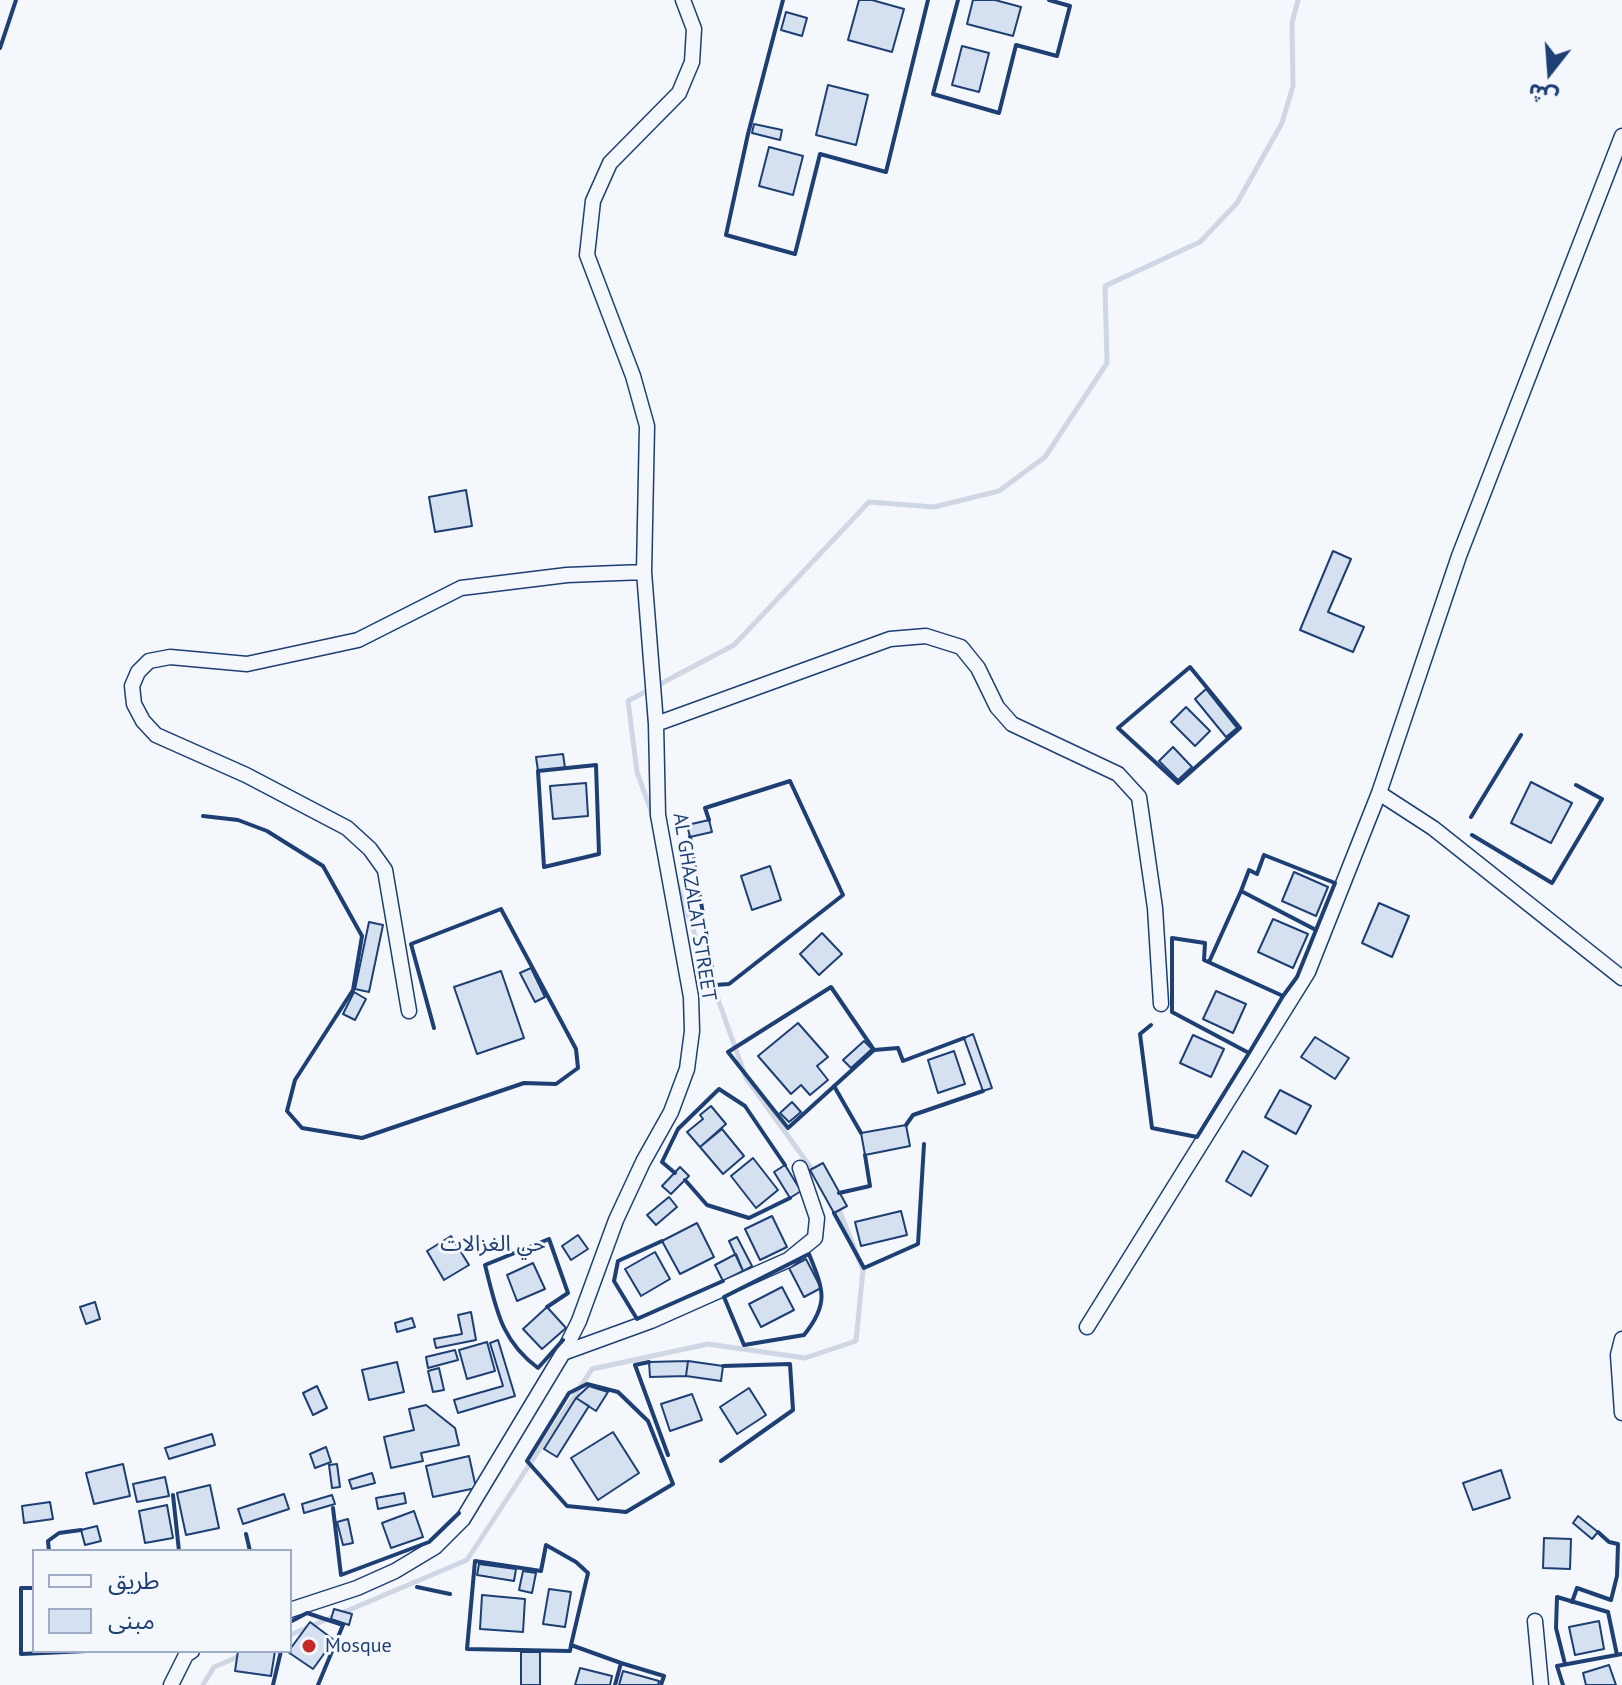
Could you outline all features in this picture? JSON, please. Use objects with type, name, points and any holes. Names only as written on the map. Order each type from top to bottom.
[{"type":"street","name":"AL GHAZALAT STREET","points":[[292,1609],[357,1588],[395,1571],[435,1547],[463,1519],[579,1321],[616,1220],[671,1112],[687,1069],[692,1031],[691,997],[658,815],[656,724],[644,572],[647,426],[633,376],[587,255],[593,201],[610,163],[679,93],[692,62],[694,29],[683,0]]},
{"type":"street","points":[[1087,1327],[1308,972],[1379,793],[1459,556],[1622,136]]},
{"type":"street","points":[[409,1011],[385,870],[370,849],[347,828],[246,775],[156,735],[143,721],[134,704],[132,686],[138,672],[149,661],[170,657],[247,664],[358,640],[461,588],[567,575],[644,572]]},
{"type":"street","points":[[656,724],[890,639],[926,636],[961,647],[978,668],[997,707],[1012,724],[1118,774],[1139,797],[1155,908],[1161,1004]]},
{"type":"street","points":[[1379,793],[1433,828],[1622,978]]},
{"type":"street","points":[[563,1353],[651,1321],[788,1260],[801,1250],[815,1238],[817,1218],[800,1168]]},
{"type":"street","points":[[1622,1339],[1618,1355],[1622,1413]]},
{"type":"street","points":[[1535,1621],[1541,1685]]},
{"type":"street","points":[[171,1685],[189,1653]]},
{"type":"building","points":[[859,0],[872,0],[904,9],[892,52],[848,40]]},
{"type":"building","points":[[973,0],[995,0],[1021,7],[1013,36],[967,24]]},
{"type":"building","points":[[786,12],[807,18],[802,36],[781,30]]},
{"type":"building","points":[[962,46],[989,53],[979,92],[952,85]]},
{"type":"building","points":[[828,85],[868,95],[856,145],[816,135]]},
{"type":"building","points":[[754,124],[782,130],[780,140],[752,133]]},
{"type":"building","points":[[769,147],[803,156],[793,195],[759,186]]},
{"type":"building","points":[[466,490],[472,526],[435,532],[429,497]]},
{"type":"building","points":[[1333,551],[1351,559],[1328,612],[1364,627],[1353,652],[1300,630]]},
{"type":"building","points":[[1206,689],[1237,728],[1226,737],[1195,699]]},
{"type":"building","points":[[1186,707],[1210,731],[1195,746],[1171,722]]},
{"type":"building","points":[[1173,747],[1192,767],[1178,780],[1159,761]]},
{"type":"building","points":[[563,754],[565,768],[538,771],[536,757]]},
{"type":"building","points":[[1531,782],[1572,803],[1551,843],[1511,823]]},
{"type":"building","points":[[586,783],[588,816],[553,819],[550,786]]},
{"type":"building","points":[[709,820],[712,832],[690,837],[687,825]]},
{"type":"building","points":[[770,866],[781,900],[752,910],[741,876]]},
{"type":"building","points":[[1294,872],[1328,887],[1316,916],[1282,901]]},
{"type":"building","points":[[1379,903],[1409,916],[1392,957],[1362,943]]},
{"type":"building","points":[[1273,919],[1308,934],[1293,968],[1258,952]]},
{"type":"building","points":[[369,922],[383,925],[369,992],[355,989]]},
{"type":"building","points":[[822,933],[842,954],[819,975],[800,954]]},
{"type":"building","points":[[531,968],[545,997],[535,1002],[520,973]]},
{"type":"building","points":[[501,971],[524,1038],[477,1054],[454,987]]},
{"type":"building","points":[[1216,991],[1246,1004],[1233,1033],[1203,1019]]},
{"type":"building","points":[[354,992],[366,999],[355,1020],[343,1014]]},
{"type":"building","points":[[798,1023],[828,1057],[817,1066],[828,1080],[810,1095],[801,1085],[791,1094],[758,1056]]},
{"type":"building","points":[[973,1034],[992,1088],[983,1091],[964,1038]]},
{"type":"building","points":[[1193,1035],[1224,1049],[1211,1077],[1180,1063]]},
{"type":"building","points":[[1315,1037],[1349,1058],[1335,1079],[1301,1057]]},
{"type":"building","points":[[864,1041],[872,1049],[851,1068],[843,1060]]},
{"type":"building","points":[[954,1051],[965,1084],[938,1093],[928,1060]]},
{"type":"building","points":[[1280,1090],[1311,1106],[1296,1134],[1265,1117]]},
{"type":"building","points":[[792,1102],[801,1112],[789,1122],[780,1113]]},
{"type":"building","points":[[711,1106],[726,1124],[700,1147],[687,1132],[703,1119],[700,1115]]},
{"type":"building","points":[[906,1125],[910,1146],[865,1155],[861,1133]]},
{"type":"building","points":[[722,1129],[744,1156],[723,1174],[700,1147]]},
{"type":"building","points":[[1243,1151],[1268,1166],[1251,1196],[1226,1181]]},
{"type":"building","points":[[753,1158],[778,1190],[756,1208],[731,1176]]},
{"type":"building","points":[[823,1163],[847,1206],[834,1213],[810,1170]]},
{"type":"building","points":[[785,1165],[801,1191],[790,1198],[774,1172]]},
{"type":"building","points":[[680,1167],[689,1176],[671,1194],[662,1186]]},
{"type":"building","points":[[669,1197],[677,1207],[656,1225],[647,1215]]},
{"type":"building","points":[[901,1211],[907,1235],[861,1246],[855,1222]]},
{"type":"building","points":[[772,1216],[787,1247],[760,1260],[745,1229]]},
{"type":"building","points":[[697,1223],[714,1257],[680,1274],[662,1241]]},
{"type":"building","points":[[578,1235],[588,1249],[571,1260],[562,1246]]},
{"type":"building","points":[[451,1236],[469,1265],[444,1280],[427,1251]]},
{"type":"building","points":[[737,1237],[752,1266],[743,1271],[729,1241]]},
{"type":"building","points":[[655,1252],[670,1279],[641,1296],[625,1269]]},
{"type":"building","points":[[736,1254],[743,1271],[723,1281],[715,1265]]},
{"type":"building","points":[[806,1259],[821,1288],[804,1297],[789,1268]]},
{"type":"building","points":[[533,1263],[545,1289],[517,1301],[507,1275]]},
{"type":"building","points":[[782,1287],[794,1310],[761,1327],[749,1304]]},
{"type":"building","points":[[95,1302],[100,1319],[86,1324],[80,1307]]},
{"type":"building","points":[[547,1307],[566,1328],[542,1349],[523,1329]]},
{"type":"building","points":[[471,1312],[476,1340],[436,1348],[434,1339],[462,1334],[458,1315]]},
{"type":"building","points":[[412,1318],[415,1327],[397,1332],[395,1323]]},
{"type":"building","points":[[498,1340],[515,1396],[458,1413],[454,1400],[503,1386],[490,1343]]},
{"type":"building","points":[[487,1342],[495,1371],[467,1379],[459,1350]]},
{"type":"building","points":[[455,1350],[458,1360],[428,1368],[426,1357]]},
{"type":"building","points":[[688,1361],[723,1366],[721,1381],[686,1376]]},
{"type":"building","points":[[688,1361],[686,1376],[650,1377],[649,1362]]},
{"type":"building","points":[[397,1362],[404,1392],[369,1400],[362,1370]]},
{"type":"building","points":[[439,1368],[444,1390],[433,1392],[428,1371]]},
{"type":"building","points":[[317,1386],[327,1408],[313,1415],[303,1393]]},
{"type":"building","points":[[589,1386],[608,1392],[596,1411],[576,1398]]},
{"type":"building","points":[[749,1388],[766,1415],[737,1434],[720,1407]]},
{"type":"building","points":[[692,1394],[702,1420],[670,1431],[661,1404]]},
{"type":"building","points":[[576,1398],[589,1406],[557,1457],[544,1449]]},
{"type":"building","points":[[426,1405],[455,1428],[459,1445],[421,1453],[423,1461],[391,1468],[384,1437],[414,1430],[409,1409]]},
{"type":"building","points":[[613,1432],[639,1473],[598,1500],[571,1458]]},
{"type":"building","points":[[212,1434],[215,1445],[169,1459],[165,1448]]},
{"type":"building","points":[[326,1447],[331,1462],[315,1468],[310,1454]]},
{"type":"building","points":[[469,1456],[476,1488],[433,1497],[426,1466]]},
{"type":"building","points":[[123,1464],[130,1496],[94,1504],[86,1473]]},
{"type":"building","points":[[337,1464],[340,1487],[332,1488],[329,1465]]},
{"type":"building","points":[[1501,1470],[1510,1498],[1473,1510],[1463,1483]]},
{"type":"building","points":[[372,1473],[375,1483],[352,1489],[349,1480]]},
{"type":"building","points":[[165,1477],[169,1496],[137,1502],[133,1484]]},
{"type":"building","points":[[210,1485],[219,1528],[186,1535],[177,1493]]},
{"type":"building","points":[[404,1493],[406,1503],[378,1509],[376,1498]]},
{"type":"building","points":[[284,1494],[289,1509],[243,1524],[238,1509]]},
{"type":"building","points":[[332,1495],[335,1504],[304,1513],[302,1504]]},
{"type":"building","points":[[50,1502],[53,1519],[24,1523],[22,1506]]},
{"type":"building","points":[[167,1505],[173,1538],[145,1543],[139,1511]]},
{"type":"building","points":[[414,1511],[423,1537],[391,1548],[382,1523]]},
{"type":"building","points":[[1578,1516],[1598,1532],[1592,1539],[1573,1523]]},
{"type":"building","points":[[348,1519],[353,1543],[343,1545],[337,1522]]},
{"type":"building","points":[[97,1526],[101,1541],[85,1545],[81,1530]]},
{"type":"building","points":[[1544,1538],[1571,1539],[1570,1569],[1543,1568]]},
{"type":"building","points":[[479,1564],[516,1569],[514,1581],[477,1575]]},
{"type":"building","points":[[523,1571],[536,1573],[532,1593],[519,1590]]},
{"type":"building","points":[[549,1589],[571,1592],[565,1627],[543,1624]]},
{"type":"building","points":[[482,1595],[525,1599],[523,1632],[480,1629]]},
{"type":"building","points":[[334,1609],[352,1614],[349,1625],[331,1619]]},
{"type":"building","points":[[1599,1621],[1604,1649],[1575,1655],[1569,1627]]},
{"type":"building","points":[[310,1622],[334,1640],[313,1669],[289,1653]]},
{"type":"building","points":[[521,1652],[540,1652],[540,1685],[521,1685]]},
{"type":"building","points":[[238,1653],[275,1653],[271,1676],[235,1671]]},
{"type":"building","points":[[1609,1665],[1616,1685],[1586,1685],[1583,1673]]},
{"type":"building","points":[[580,1668],[612,1676],[610,1685],[575,1685]]},
{"type":"building","points":[[623,1671],[659,1681],[658,1685],[619,1685]]},
{"type":"waterway","points":[[652,814],[637,772],[628,701],[734,645],[869,502],[934,507],[999,491],[1045,457],[1107,363],[1105,286],[1200,242],[1237,203],[1282,123],[1293,86],[1292,23],[1298,0]]},
{"type":"waterway","points":[[677,884],[746,1078],[814,1172]]},
{"type":"waterway","points":[[292,1634],[467,1560],[592,1369],[708,1344],[805,1358],[856,1341],[863,1270],[838,1207]]},
{"type":"waterway","points":[[203,1685],[214,1667],[247,1653]]},
{"type":"wall","points":[[0,48],[16,0]]},
{"type":"wall","points":[[783,0],[748,134],[726,235],[795,254],[820,154],[886,172],[928,0]]},
{"type":"wall","points":[[958,0],[933,94],[999,113],[1016,45],[1057,56],[1070,6],[1049,0]]},
{"type":"wall","points":[[1190,667],[1240,728],[1178,783],[1118,728],[1190,667]]},
{"type":"wall","points":[[1471,817],[1521,735]]},
{"type":"wall","points":[[596,765],[599,854],[544,867],[538,771],[596,765]]},
{"type":"wall","points":[[690,837],[715,985],[729,984],[843,895],[790,781],[705,808],[709,820]]},
{"type":"wall","points":[[1472,835],[1552,883],[1602,799],[1576,785]]},
{"type":"wall","points":[[203,816],[238,820],[267,831],[323,866],[362,936],[353,990],[295,1080],[287,1111],[302,1128],[362,1138],[524,1083],[556,1084],[578,1068],[576,1049],[501,909],[411,944],[434,1028]]},
{"type":"wall","points":[[1241,891],[1249,870],[1257,874],[1264,855],[1335,883],[1316,930]]},
{"type":"wall","points":[[1209,962],[1241,891],[1316,930],[1297,977],[1283,996]]},
{"type":"wall","points":[[1151,1025],[1140,1034],[1152,1128],[1197,1137],[1249,1053],[1172,1012],[1172,938],[1205,943],[1204,960],[1283,996],[1249,1053]]},
{"type":"wall","points":[[874,1050],[831,987],[728,1052],[788,1128],[874,1050],[898,1048],[903,1061],[964,1038]]},
{"type":"wall","points":[[834,1086],[861,1133]]},
{"type":"wall","points":[[675,1173],[662,1162],[678,1129],[719,1089],[745,1106],[785,1165]]},
{"type":"wall","points":[[906,1125],[913,1115],[983,1091]]},
{"type":"wall","points":[[834,1213],[864,1268],[918,1244],[924,1144]]},
{"type":"wall","points":[[839,1193],[870,1186],[865,1155]]},
{"type":"wall","points":[[685,1180],[707,1205],[749,1218],[790,1198]]},
{"type":"wall","points":[[547,1307],[568,1293],[549,1239],[485,1265],[501,1322],[525,1357],[538,1368],[563,1340]]},
{"type":"wall","points":[[662,1241],[618,1261],[614,1281],[637,1319],[723,1281]]},
{"type":"wall","points":[[809,1254],[822,1296],[812,1324],[804,1335],[744,1345],[724,1297],[809,1254]]},
{"type":"wall","points":[[649,1362],[635,1365],[668,1455]]},
{"type":"wall","points":[[721,1461],[793,1410],[790,1364],[723,1366]]},
{"type":"wall","points":[[587,1384],[618,1392],[648,1421],[673,1484],[626,1512],[567,1506],[527,1461],[569,1393],[587,1384]]},
{"type":"wall","points":[[173,1495],[179,1549]]},
{"type":"wall","points":[[333,1508],[341,1575],[429,1542],[459,1513]]},
{"type":"wall","points":[[49,1549],[48,1541],[59,1533],[81,1530]]},
{"type":"wall","points":[[1572,1602],[1577,1588],[1611,1600],[1617,1576],[1618,1544],[1609,1542],[1598,1532]]},
{"type":"wall","points":[[246,1534],[250,1549]]},
{"type":"wall","points":[[571,1645],[570,1651],[467,1649],[475,1561],[541,1571],[546,1545],[576,1562],[588,1573],[571,1645],[621,1663]]},
{"type":"wall","points":[[417,1587],[450,1594]]},
{"type":"wall","points":[[32,1588],[21,1588],[21,1654],[43,1653]]},
{"type":"wall","points":[[1565,1664],[1556,1628],[1557,1597],[1608,1612],[1617,1655]]},
{"type":"wall","points":[[292,1621],[307,1613],[343,1625],[318,1685]]},
{"type":"wall","points":[[273,1685],[281,1653]]},
{"type":"wall","points":[[1563,1685],[1557,1666],[1622,1654]]},
{"type":"wall","points":[[615,1685],[621,1663],[664,1676],[661,1685]]},
{"type":"place","name":"Mosque","points":[[309,1646]]},
{"type":"district","name":"حي الغزالات","points":[[493,1245]]}]
